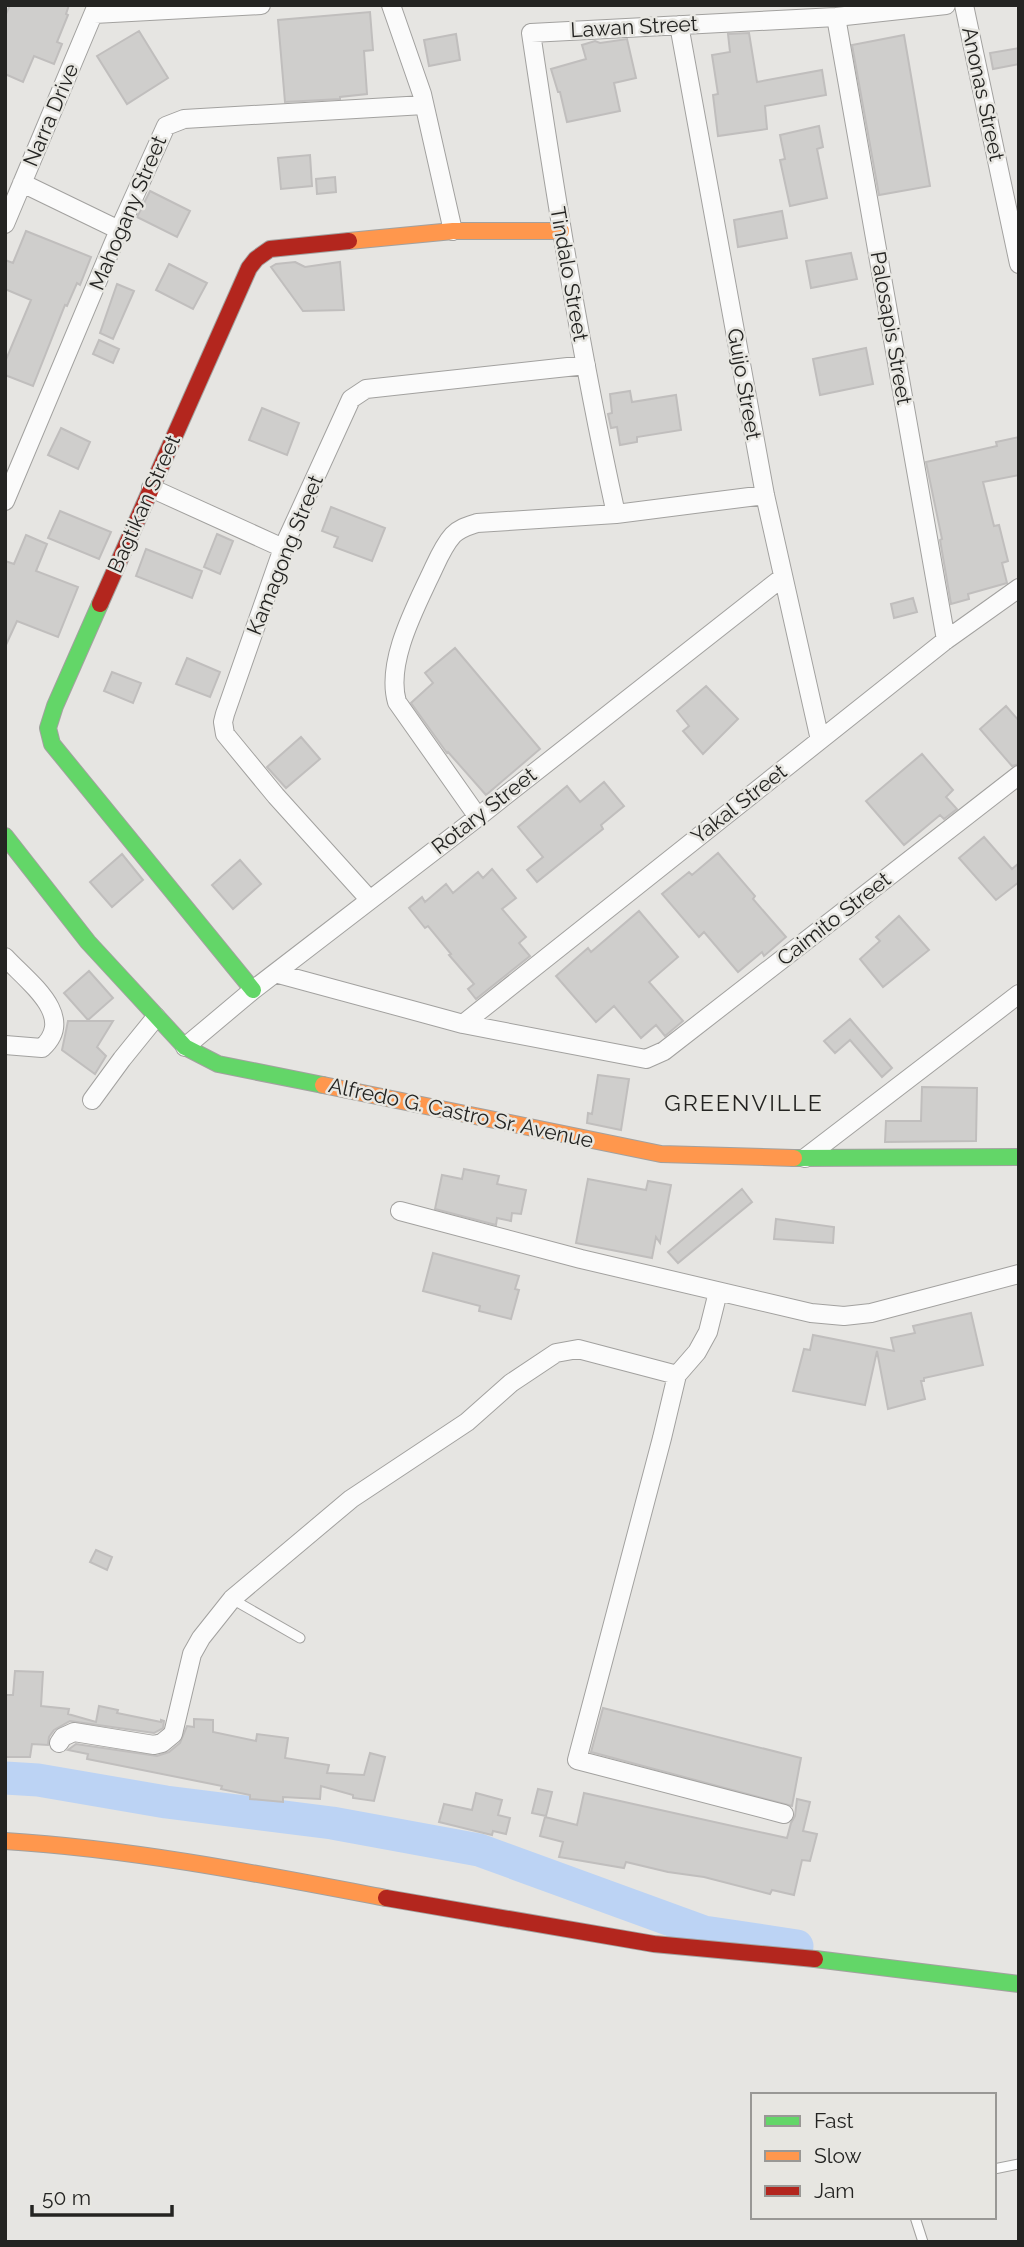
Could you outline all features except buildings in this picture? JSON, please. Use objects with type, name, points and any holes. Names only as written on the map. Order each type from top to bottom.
[{"type":"street","points":[[95,10],[261,5]]},
{"type":"street","points":[[391,5],[422,94],[453,231]]},
{"type":"street","name":"Lawan Street","points":[[531,33],[836,17],[946,5]]},
{"type":"street","name":"Anonas Street","points":[[964,5],[1019,264]]},
{"type":"street","name":"Narra Drive","points":[[5,224],[95,10]]},
{"type":"street","name":"Palosapis Street","points":[[836,17],[946,640]]},
{"type":"street","name":"Guijo Street","points":[[679,25],[765,495],[820,740]]},
{"type":"street","name":"Tindalo Street","points":[[531,33],[561,231],[617,514]]},
{"type":"street","name":"Mahogany Street","points":[[5,501],[166,125],[184,119],[424,105]]},
{"type":"street","points":[[22,183],[119,230]]},
{"type":"street","name":"Bagtikan Street","points":[[253,990],[52,744],[48,728],[55,706],[249,268],[256,259],[270,249],[453,231],[561,231]]},
{"type":"street","name":"Kamagong Street","points":[[369,898],[276,796],[225,734],[225,714],[283,548],[351,399],[366,389],[586,365]]},
{"type":"street","points":[[151,488],[283,548]]},
{"type":"street","points":[[478,817],[397,702],[394,692],[401,644],[413,611],[443,549],[453,535],[463,527],[477,523],[617,514],[765,495]]},
{"type":"street","name":"Rotary Street","points":[[185,1047],[369,898],[478,817],[783,577]]},
{"type":"street","name":"Yakal Street","points":[[463,1024],[946,640],[1019,588]]},
{"type":"street","name":"Caimito Street","points":[[463,1024],[646,1059],[664,1051],[1016,784]]},
{"type":"street","name":"Alfredo G. Castro Sr. Avenue","points":[[5,836],[88,942],[156,1017],[185,1047],[218,1064],[661,1154],[804,1158],[1019,1157]]},
{"type":"street","points":[[5,957],[50,1005],[56,1027],[50,1041],[42,1048],[5,1045]]},
{"type":"street","points":[[275,973],[463,1024]]},
{"type":"street","points":[[804,1158],[1019,994]]},
{"type":"street","points":[[92,1100],[156,1017]]},
{"type":"street","points":[[400,1211],[718,1293],[811,1313],[844,1316],[871,1313],[1019,1274]]},
{"type":"street","points":[[718,1293],[708,1332],[697,1352],[677,1375],[663,1438],[577,1760],[784,1814]]},
{"type":"street","points":[[59,1743],[63,1737],[74,1732],[154,1745],[169,1739],[173,1734],[192,1654],[201,1638],[249,1583],[351,1500],[467,1422],[511,1383],[556,1353],[578,1349],[677,1375]]},
{"type":"street","points":[[5,1841],[68,1845],[296,1881],[654,1944],[1019,1984]]},
{"type":"lane","points":[[232,1600],[300,1638]]},
{"type":"lane","points":[[996,2169],[1019,2164]]},
{"type":"lane","points":[[916,2219],[923,2242]]},
{"type":"waterway","points":[[5,1778],[38,1780],[166,1802],[332,1823],[479,1850],[704,1932],[797,1946]]},
{"type":"traffic: fast","points":[[100,604],[55,706],[48,728],[52,744],[253,990]]},
{"type":"traffic: fast","points":[[5,836],[88,942],[185,1047],[218,1064],[323,1085]]},
{"type":"traffic: fast","points":[[794,1158],[1019,1157]]},
{"type":"traffic: fast","points":[[815,1959],[1019,1984]]},
{"type":"traffic: slow","points":[[349,241],[453,231],[561,231]]},
{"type":"traffic: slow","points":[[323,1085],[661,1154],[794,1158]]},
{"type":"traffic: slow","points":[[5,1841],[149,1856],[386,1898]]},
{"type":"traffic: jam","points":[[100,604],[249,268],[270,249],[349,241]]},
{"type":"traffic: jam","points":[[386,1898],[654,1944],[815,1959]]},
{"type":"district","name":"GREENVILLE","points":[[744,1103]]}]
